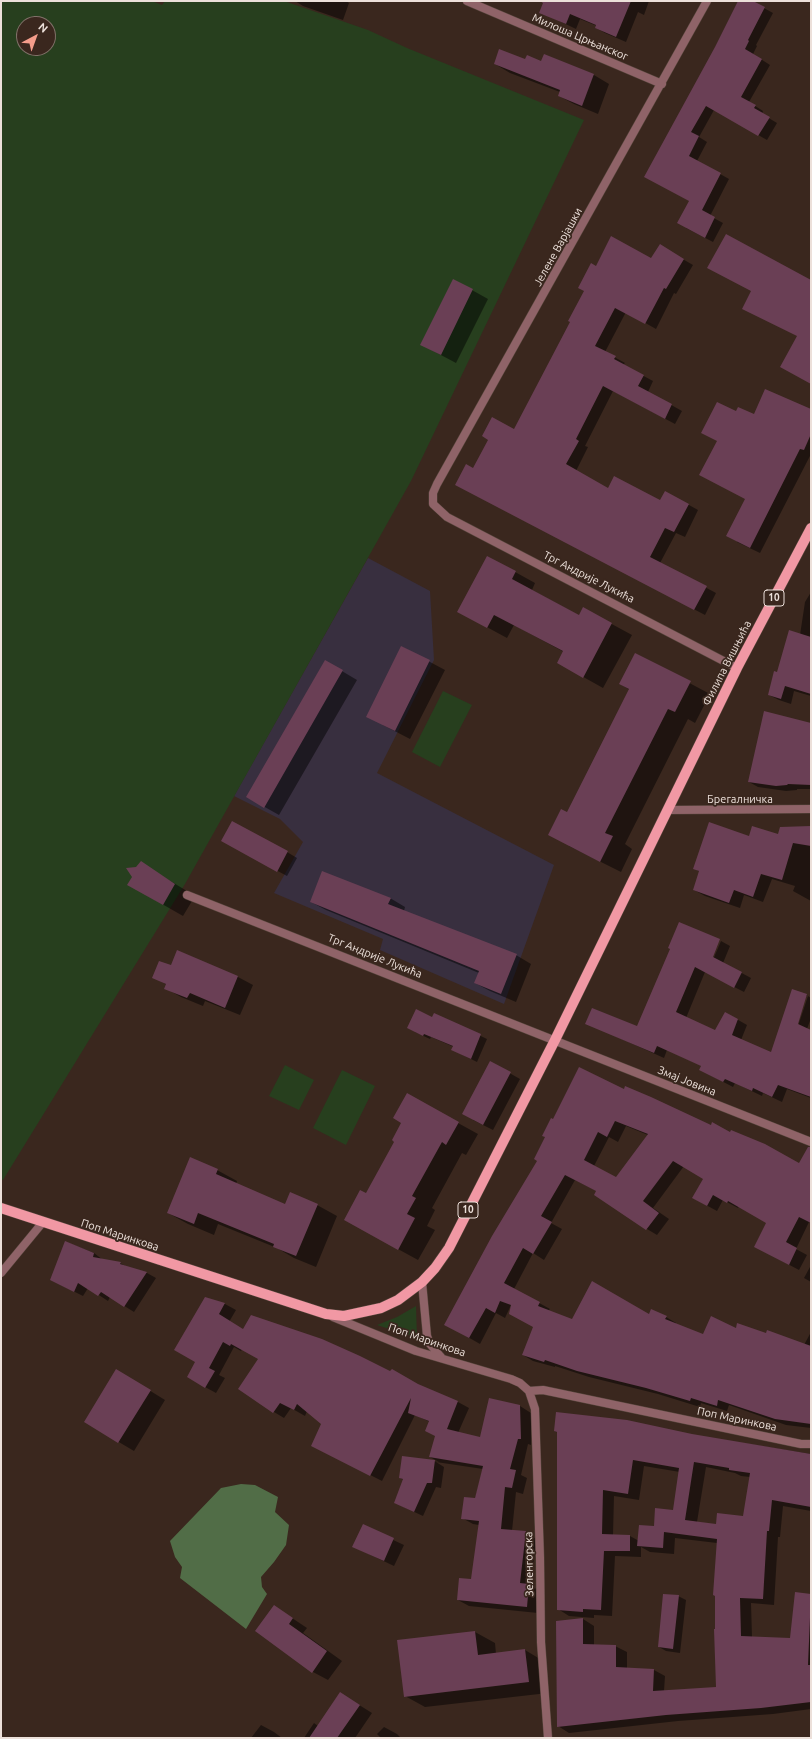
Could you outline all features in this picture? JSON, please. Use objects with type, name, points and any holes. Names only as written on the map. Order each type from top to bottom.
[{"type":"main road","name":"Филипа Вишњића","points":[[669,810],[737,668],[811,528]]},
{"type":"main road","name":"10","points":[[326,1314],[344,1316],[381,1308],[398,1300],[422,1282],[435,1268],[449,1248],[555,1040],[669,810]]},
{"type":"main road","name":"10","points":[[1,1208],[43,1222]]},
{"type":"main road","name":"Поп Маринкова","points":[[43,1222],[326,1314]]},
{"type":"street","name":"Милоша Црњанског","points":[[467,1],[662,84]]},
{"type":"street","name":"Јелене Варјашки","points":[[433,504],[433,493],[437,484],[662,84],[707,1]]},
{"type":"street","name":"Трг Андрије Лукића","points":[[433,504],[448,517],[737,668]]},
{"type":"street","name":"Брегалничка","points":[[669,810],[811,809]]},
{"type":"street","name":"Трг Андрије Лукића","points":[[187,895],[555,1040]]},
{"type":"street","name":"Змај Јовина","points":[[555,1040],[811,1142]]},
{"type":"street","points":[[1,1273],[43,1222]]},
{"type":"street","points":[[422,1282],[427,1336],[430,1344],[441,1357]]},
{"type":"street","name":"Поп Маринкова","points":[[326,1314],[416,1351],[441,1357],[511,1379],[520,1383],[529,1391],[543,1390],[801,1444],[811,1444]]},
{"type":"street","name":"Зеленгорска","points":[[529,1391],[535,1409],[541,1642],[548,1738]]},
{"type":"shaded area","points":[[368,558],[430,591],[434,660],[377,773],[554,865],[504,1004],[380,950],[383,939],[274,893],[303,842],[280,819],[234,796]]},
{"type":"green space","points":[[1,1],[152,1],[162,5],[165,1],[284,1],[368,30],[407,48],[584,120],[411,481],[185,884],[3,1180],[1,1179]]},
{"type":"green space","points":[[443,691],[472,705],[440,767],[412,752]]},
{"type":"green space","points":[[285,1065],[314,1080],[299,1110],[269,1096]]},
{"type":"green space","points":[[342,1070],[375,1086],[346,1145],[313,1128]]},
{"type":"green space","points":[[416,1306],[417,1338],[377,1325],[397,1317]]},
{"type":"green space","points":[[241,1484],[255,1485],[278,1497],[275,1512],[289,1525],[286,1545],[261,1577],[262,1587],[267,1594],[246,1629],[180,1578],[182,1567],[175,1557],[170,1541],[221,1488]]},
{"type":"building","points":[[540,1],[631,1],[616,37],[595,28],[596,25],[570,14],[566,24],[539,13],[543,3]]},
{"type":"building","points":[[738,1],[753,1],[765,7],[745,49],[762,59],[741,97],[756,105],[754,108],[770,117],[758,136],[706,106],[691,132],[699,136],[689,156],[721,173],[702,210],[715,217],[705,238],[677,223],[689,201],[644,177],[715,47]]},
{"type":"building","points":[[499,49],[525,59],[527,55],[541,61],[544,54],[594,74],[582,106],[558,96],[560,90],[494,64]]},
{"type":"building","points":[[726,234],[811,280],[811,384],[780,367],[797,336],[742,309],[751,291],[707,268]]},
{"type":"building","points":[[611,236],[651,258],[660,244],[684,259],[666,289],[664,288],[645,324],[615,308],[595,346],[616,356],[614,359],[644,375],[638,386],[672,404],[665,419],[603,386],[576,439],[579,441],[566,464],[608,488],[614,476],[660,500],[665,491],[689,504],[674,532],[665,528],[650,557],[707,586],[694,610],[455,485],[466,464],[473,468],[488,440],[482,436],[492,417],[514,429],[570,322],[568,321],[584,291],[578,288],[591,263],[596,266]]},
{"type":"building","points":[[453,279],[473,289],[441,355],[420,345]]},
{"type":"building","points":[[765,389],[811,409],[811,434],[804,450],[800,449],[750,548],[726,536],[745,499],[699,475],[717,441],[701,433],[717,402],[736,411],[738,407],[754,414]]},
{"type":"building","points":[[487,556],[516,571],[512,579],[579,615],[583,607],[612,623],[583,678],[557,663],[563,651],[494,615],[487,628],[457,612]]},
{"type":"building","points":[[789,630],[811,637],[811,694],[785,686],[781,699],[768,695],[774,671],[777,672]]},
{"type":"building","points":[[401,646],[430,660],[395,731],[366,717]]},
{"type":"building","points":[[635,653],[691,681],[675,712],[668,709],[605,833],[613,836],[600,862],[548,835],[561,809],[567,812],[629,689],[619,684]]},
{"type":"building","points":[[325,660],[343,670],[264,808],[246,797]]},
{"type":"building","points":[[764,711],[811,723],[811,785],[788,784],[776,786],[748,782]]},
{"type":"building","points":[[232,821],[288,851],[277,872],[221,841]]},
{"type":"building","points":[[709,822],[749,836],[752,826],[778,834],[780,827],[811,826],[811,846],[793,843],[782,880],[761,874],[753,897],[734,890],[729,903],[693,890],[699,871],[693,869]]},
{"type":"building","points":[[141,861],[175,884],[163,905],[127,885],[132,877],[126,868],[136,867]]},
{"type":"building","points":[[322,871],[391,898],[388,904],[517,954],[501,994],[474,983],[479,971],[310,902]]},
{"type":"building","points":[[679,922],[720,939],[713,957],[742,972],[734,988],[695,967],[676,1012],[715,1030],[725,1012],[738,1019],[732,1035],[771,1052],[792,989],[807,994],[798,1024],[811,1030],[811,1097],[778,1085],[772,1097],[753,1088],[752,1091],[725,1079],[723,1082],[699,1070],[701,1066],[657,1046],[654,1053],[585,1024],[592,1008],[637,1026],[670,949],[668,948]]},
{"type":"building","points":[[177,950],[238,976],[225,1008],[190,993],[187,998],[164,989],[166,984],[152,978],[159,961],[171,965]]},
{"type":"building","points":[[416,1009],[432,1017],[434,1013],[481,1034],[471,1059],[451,1050],[453,1046],[424,1034],[423,1036],[407,1028]]},
{"type":"building","points":[[490,1061],[511,1072],[483,1125],[462,1114]]},
{"type":"building","points":[[579,1067],[624,1089],[625,1086],[711,1125],[712,1122],[730,1132],[731,1130],[765,1144],[799,1163],[808,1147],[811,1147],[811,1223],[799,1217],[786,1242],[797,1248],[789,1265],[754,1247],[766,1223],[728,1201],[727,1203],[713,1195],[707,1206],[692,1198],[703,1179],[673,1161],[643,1201],[659,1213],[646,1230],[594,1195],[596,1191],[565,1175],[541,1216],[552,1222],[533,1254],[523,1248],[504,1283],[540,1302],[538,1306],[572,1319],[592,1281],[649,1314],[651,1309],[667,1316],[665,1319],[703,1334],[711,1316],[736,1328],[737,1323],[766,1333],[767,1330],[811,1346],[811,1424],[775,1419],[718,1400],[717,1406],[691,1398],[690,1401],[646,1388],[577,1371],[545,1360],[544,1362],[522,1355],[533,1327],[509,1314],[511,1305],[500,1301],[495,1313],[486,1308],[469,1338],[444,1325],[492,1236],[537,1161],[534,1159],[545,1137],[542,1136],[551,1118],[553,1119]],"holes":[[[615,1121],[648,1134],[616,1177],[584,1160],[598,1132],[607,1137]]]},
{"type":"building","points":[[407,1093],[459,1122],[446,1145],[442,1142],[412,1196],[416,1198],[407,1214],[415,1218],[398,1250],[344,1220],[360,1190],[366,1193],[394,1142],[392,1140],[401,1123],[393,1118]]},
{"type":"building","points":[[190,1157],[218,1169],[216,1174],[285,1204],[290,1192],[318,1204],[296,1256],[273,1247],[274,1244],[198,1213],[194,1224],[167,1213]]},
{"type":"building","points":[[65,1241],[94,1253],[93,1257],[121,1262],[120,1264],[147,1272],[124,1307],[101,1292],[98,1296],[78,1283],[74,1292],[50,1280]]},
{"type":"building","points":[[205,1297],[225,1303],[219,1314],[243,1329],[251,1315],[322,1339],[390,1371],[392,1369],[418,1384],[458,1401],[447,1429],[480,1437],[489,1398],[520,1405],[521,1439],[518,1439],[510,1469],[516,1470],[512,1488],[505,1487],[501,1529],[526,1531],[520,1583],[529,1584],[527,1607],[457,1600],[459,1578],[471,1579],[479,1521],[461,1519],[464,1497],[475,1498],[483,1466],[429,1457],[435,1436],[425,1431],[429,1421],[408,1413],[411,1398],[370,1476],[311,1446],[321,1424],[297,1404],[294,1410],[280,1403],[273,1413],[238,1389],[258,1359],[231,1344],[230,1346],[223,1342],[209,1368],[215,1371],[205,1388],[187,1377],[195,1362],[174,1350]]},
{"type":"building","points":[[116,1369],[151,1390],[118,1443],[84,1422]]},
{"type":"building","points":[[556,1412],[627,1420],[692,1434],[811,1454],[811,1507],[772,1500],[769,1531],[767,1531],[763,1599],[740,1598],[741,1636],[790,1638],[795,1592],[811,1594],[808,1665],[811,1665],[811,1702],[761,1708],[666,1715],[557,1727],[556,1621],[583,1618],[583,1644],[616,1645],[616,1667],[654,1669],[653,1691],[716,1687],[714,1629],[715,1596],[713,1595],[717,1539],[664,1532],[663,1548],[637,1546],[639,1525],[654,1526],[655,1508],[673,1510],[679,1468],[633,1460],[628,1494],[603,1490],[602,1534],[630,1535],[630,1551],[604,1551],[601,1610],[583,1609],[583,1612],[557,1610],[557,1432],[554,1431]],"holes":[[[694,1462],[729,1468],[729,1470],[750,1473],[743,1516],[717,1513],[716,1524],[685,1520]]]},
{"type":"building","points":[[402,1456],[435,1460],[432,1483],[427,1483],[414,1512],[394,1503],[403,1479],[399,1478]]},
{"type":"building","points":[[363,1524],[394,1538],[384,1561],[352,1547]]},
{"type":"building","points":[[663,1594],[679,1595],[673,1649],[658,1647]]},
{"type":"building","points":[[274,1605],[293,1618],[289,1624],[327,1651],[312,1673],[255,1631]]},
{"type":"building","points":[[475,1631],[478,1655],[525,1649],[529,1682],[404,1697],[397,1640]]},
{"type":"building","points":[[340,1692],[360,1705],[337,1738],[309,1738]]}]
